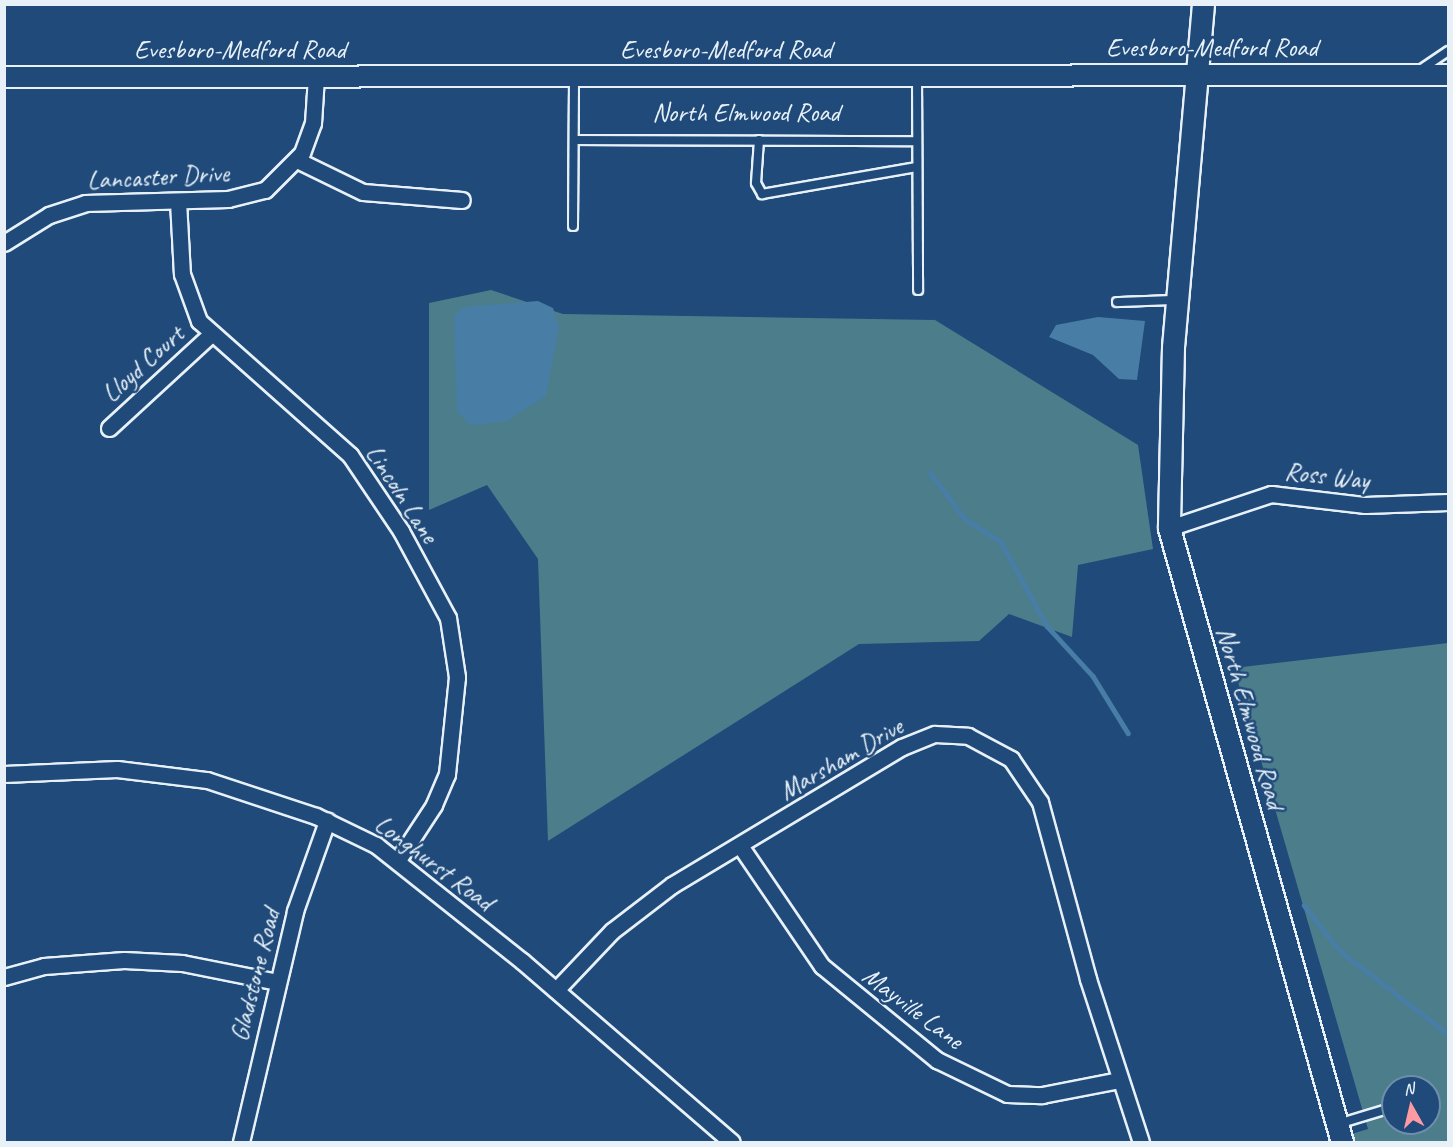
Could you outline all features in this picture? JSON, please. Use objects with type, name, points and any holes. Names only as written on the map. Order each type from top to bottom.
[{"type":"main road","name":"North Elmwood Road","points":[[1203,4],[1178,300],[1169,528],[1339,1134]]},
{"type":"street","name":"Evesboro-Medford Road","points":[[4,77],[1449,75]]},
{"type":"street","name":"Lancaster Drive","points":[[4,243],[49,215],[85,202],[228,199],[265,190],[297,160],[313,123],[316,77]]},
{"type":"street","points":[[297,160],[363,192],[462,200]]},
{"type":"street","name":"Lincoln Lane","points":[[178,201],[186,290],[210,335],[356,462],[448,618],[457,677],[447,774],[435,805],[398,860]]},
{"type":"street","name":"Lloyd Court","points":[[109,429],[210,335]]},
{"type":"street","name":"Ross Way","points":[[1169,528],[1271,494],[1374,505],[1449,502]]},
{"type":"street","name":"Marsham Drive","points":[[556,990],[640,907],[918,740],[952,733],[998,751],[1022,772],[1040,802],[1119,1080],[1141,1143]]},
{"type":"street","name":"Longhurst Road","points":[[4,774],[61,769],[162,771],[230,786],[327,821],[398,860],[556,990],[732,1143]]},
{"type":"street","name":"Gladstone Road","points":[[241,1143],[300,893],[327,821]]},
{"type":"street","name":"Mayville Lane","points":[[741,847],[822,966],[937,1060],[1007,1094],[1050,1094],[1119,1080]]},
{"type":"street","points":[[4,976],[44,966],[124,960],[182,963],[278,982]]},
{"type":"lane","points":[[1414,75],[1449,51]]},
{"type":"lane","points":[[917,76],[918,290]]},
{"type":"lane","points":[[573,226],[574,77]]},
{"type":"lane","name":"North Elmwood Road","points":[[574,140],[917,141]]},
{"type":"lane","points":[[759,140],[756,183],[762,194],[917,167]]},
{"type":"lane","points":[[1117,302],[1178,300]]},
{"type":"lane","points":[[1339,1134],[1381,1113]]},
{"type":"green space","points":[[491,290],[563,314],[935,320],[1138,445],[1153,549],[1078,565],[1072,637],[1009,614],[979,641],[859,644],[548,841],[538,559],[487,485],[429,510],[429,303]]},
{"type":"green space","points":[[1448,643],[1448,1142],[1347,1142],[1345,1136],[1368,1129],[1234,668]]},
{"type":"water","points":[[538,301],[553,308],[559,327],[546,396],[507,421],[470,425],[457,411],[454,316],[463,307]]},
{"type":"water","points":[[1098,317],[1145,321],[1137,380],[1119,379],[1093,355],[1049,337],[1056,325]]},
{"type":"waterway","points":[[930,472],[965,519],[1001,542],[1047,626],[1093,676],[1128,733]]},
{"type":"waterway","points":[[1304,905],[1339,950],[1448,1034]]}]
